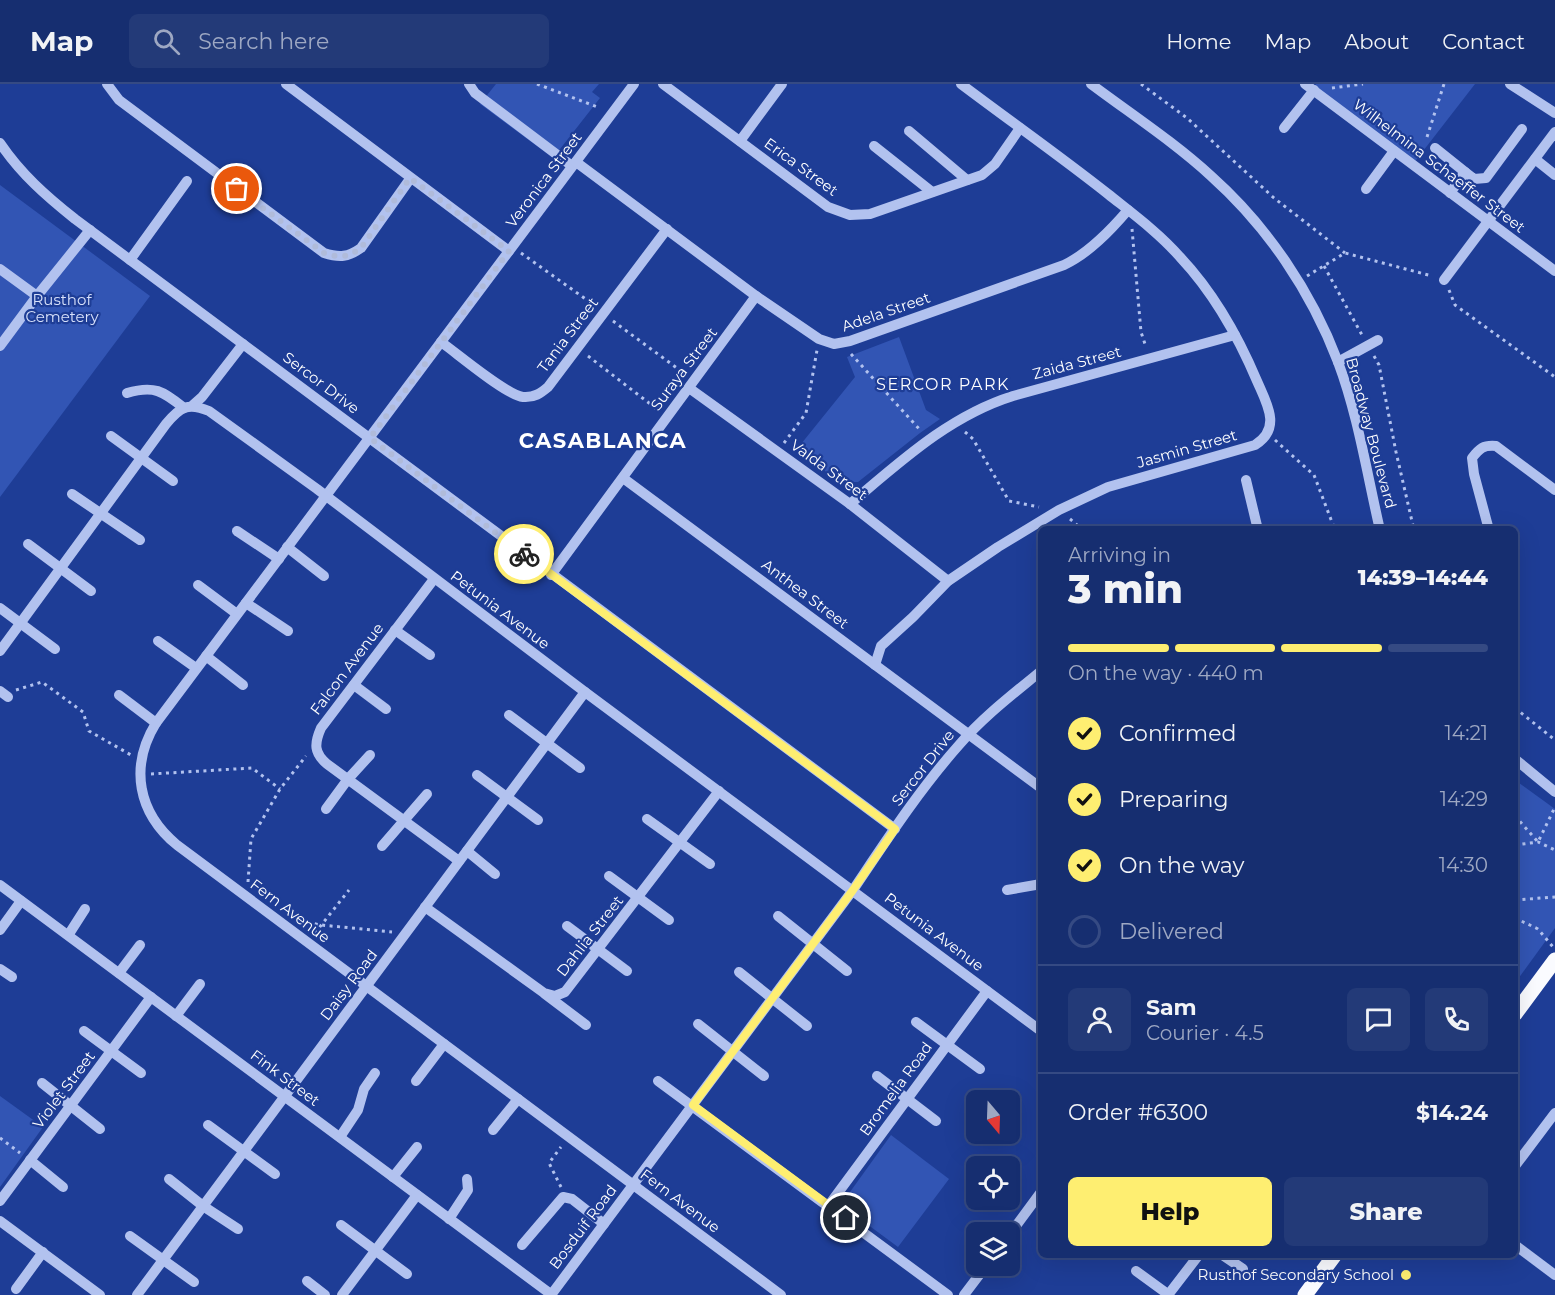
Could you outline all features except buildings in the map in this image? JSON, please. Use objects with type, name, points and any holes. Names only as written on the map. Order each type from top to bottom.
[{"type":"main road","points":[[1518,1010],[1555,960]]},
{"type":"main road","points":[[1305,1295],[1333,1258]]},
{"type":"street","points":[[107,84],[119,100],[324,253],[338,257],[350,255],[361,248],[410,178]]},
{"type":"street","points":[[286,84],[509,251]]},
{"type":"street","name":"Adela Street","points":[[469,84],[480,97],[667,229],[756,296],[819,339],[834,344],[1064,265],[1084,253],[1128,210]]},
{"type":"street","name":"Veronica Street","points":[[370,438],[634,84]]},
{"type":"street","name":"Erica Street","points":[[663,84],[828,207],[850,215],[870,214],[982,175],[991,168],[1020,128]]},
{"type":"street","points":[[740,141],[782,84]]},
{"type":"street","points":[[961,84],[1128,210],[1188,265],[1209,293],[1249,360],[1269,411],[1270,425],[1264,438]]},
{"type":"street","name":"Broadway Boulevard","points":[[1091,84],[1223,187],[1262,230],[1298,282],[1338,362],[1350,402],[1379,526]]},
{"type":"street","points":[[1510,84],[1555,113]]},
{"type":"street","points":[[1284,128],[1309,87]]},
{"type":"street","name":"Wilhelmina Schaeffer Street","points":[[1309,87],[1555,271]]},
{"type":"street","points":[[1436,148],[1474,179],[1486,178],[1522,129]]},
{"type":"street","points":[[909,131],[967,180]]},
{"type":"street","points":[[1444,280],[1555,132]]},
{"type":"street","name":"Sercor Drive","points":[[0,143],[27,178],[48,198],[895,829],[958,745],[1038,674]]},
{"type":"street","points":[[874,146],[932,192]]},
{"type":"street","points":[[1366,189],[1394,151]]},
{"type":"street","points":[[1535,159],[1555,175]]},
{"type":"street","points":[[1450,193],[1464,172]]},
{"type":"street","points":[[130,260],[187,181]]},
{"type":"street","name":"Tania Street","points":[[441,342],[510,392],[524,397],[538,395],[544,391],[667,229]]},
{"type":"street","points":[[0,346],[90,230]]},
{"type":"street","points":[[0,269],[37,296]]},
{"type":"street","name":"Suraya Street","points":[[551,574],[756,296]]},
{"type":"street","name":"Zaida Street","points":[[850,504],[928,439],[955,422],[998,401],[1235,335]]},
{"type":"street","points":[[1338,362],[1378,340]]},
{"type":"street","points":[[0,651],[174,414],[202,397],[243,344]]},
{"type":"street","name":"Petunia Avenue","points":[[127,393],[148,388],[158,390],[188,406],[209,411],[1038,1029]]},
{"type":"street","name":"Valda Street","points":[[689,388],[850,504],[948,581]]},
{"type":"street","points":[[111,436],[173,481]]},
{"type":"street","name":"Fern Avenue","points":[[370,438],[156,723],[144,745],[141,761],[140,775],[146,807],[158,828],[177,845],[781,1295]]},
{"type":"street","name":"Jasmin Street","points":[[875,664],[881,646],[913,618],[948,581],[1059,510],[1108,487],[1249,447],[1264,438]]},
{"type":"street","points":[[1488,526],[1472,458],[1480,448],[1488,445],[1496,446],[1555,489]]},
{"type":"street","name":"Anthea Street","points":[[622,478],[1038,786]]},
{"type":"street","points":[[1246,480],[1257,526]]},
{"type":"street","points":[[72,494],[140,540]]},
{"type":"street","points":[[237,531],[279,559]]},
{"type":"street","points":[[28,544],[91,591]]},
{"type":"street","points":[[287,547],[324,576]]},
{"type":"street","name":"Falcon Avenue","points":[[315,745],[321,728],[434,579]]},
{"type":"street","points":[[198,585],[237,615]]},
{"type":"street","points":[[246,603],[288,632]]},
{"type":"street","points":[[0,608],[55,648]]},
{"type":"street","points":[[395,630],[430,655]]},
{"type":"street","points":[[158,641],[196,668]]},
{"type":"street","points":[[206,656],[243,685]]},
{"type":"street","points":[[354,685],[386,709]]},
{"type":"street","name":"Daisy Road","points":[[136,1295],[585,692]]},
{"type":"street","points":[[119,695],[156,723]]},
{"type":"street","points":[[509,715],[580,768]]},
{"type":"street","points":[[315,745],[319,756],[459,861]]},
{"type":"street","points":[[326,809],[348,779],[370,755]]},
{"type":"street","points":[[1518,761],[1555,792]]},
{"type":"street","points":[[477,775],[538,820]]},
{"type":"street","name":"Dahlia Street","points":[[544,993],[555,996],[565,992],[719,791]]},
{"type":"street","points":[[382,846],[427,794]]},
{"type":"street","points":[[647,819],[710,864]]},
{"type":"street","name":"Bosduif Road","points":[[552,1295],[853,890],[895,829]]},
{"type":"street","points":[[467,851],[495,874]]},
{"type":"street","points":[[609,876],[669,920]]},
{"type":"street","name":"Fink Street","points":[[0,885],[69,934],[552,1295]]},
{"type":"street","points":[[1007,890],[1038,885]]},
{"type":"street","points":[[0,930],[21,901]]},
{"type":"street","points":[[425,907],[586,1025]]},
{"type":"street","points":[[69,934],[85,909]]},
{"type":"street","points":[[778,916],[847,971]]},
{"type":"street","points":[[567,926],[627,971]]},
{"type":"street","points":[[119,973],[140,945]]},
{"type":"street","points":[[0,969],[12,977]]},
{"type":"street","points":[[739,972],[807,1026]]},
{"type":"street","points":[[176,1016],[200,984]]},
{"type":"street","name":"Bromelia Road","points":[[829,1205],[987,991]]},
{"type":"street","name":"Violet Street","points":[[0,1201],[151,997]]},
{"type":"street","points":[[916,1022],[980,1069]]},
{"type":"street","points":[[698,1024],[764,1076]]},
{"type":"street","points":[[84,1031],[141,1073]]},
{"type":"street","points":[[416,1081],[444,1044]]},
{"type":"street","points":[[340,1137],[358,1110],[364,1089],[375,1073]]},
{"type":"street","points":[[877,1076],[936,1121]]},
{"type":"street","points":[[658,1081],[948,1295]]},
{"type":"street","points":[[42,1083],[100,1129]]},
{"type":"street","points":[[493,1130],[518,1099]]},
{"type":"street","points":[[1518,1162],[1555,1113]]},
{"type":"street","points":[[208,1125],[275,1174]]},
{"type":"street","points":[[393,1177],[417,1147]]},
{"type":"street","points":[[30,1160],[63,1187]]},
{"type":"street","points":[[169,1179],[203,1206],[238,1229]]},
{"type":"street","points":[[449,1219],[468,1190],[467,1179]]},
{"type":"street","points":[[342,1295],[417,1194]]},
{"type":"street","points":[[522,1245],[558,1200],[566,1196],[604,1224]]},
{"type":"street","points":[[1019,1222],[1038,1199]]},
{"type":"street","points":[[0,1221],[97,1294]]},
{"type":"street","points":[[341,1225],[407,1274]]},
{"type":"street","points":[[130,1236],[194,1282]]},
{"type":"street","points":[[1518,1247],[1555,1275]]},
{"type":"street","points":[[16,1289],[43,1252]]},
{"type":"street","points":[[1136,1271],[1168,1295],[1196,1258]]},
{"type":"street","points":[[1227,1258],[1243,1269]]},
{"type":"street","points":[[964,1295],[978,1276]]},
{"type":"street","points":[[307,1281],[325,1295]]},
{"type":"path","points":[[537,84],[612,113]]},
{"type":"path","points":[[1141,84],[1187,118],[1274,198],[1345,253],[1444,280],[1455,305],[1555,377]]},
{"type":"path","points":[[1309,87],[1363,84]]},
{"type":"path","points":[[1413,165],[1425,146],[1444,84]]},
{"type":"path","points":[[1128,210],[1133,234],[1141,332],[1150,358]]},
{"type":"path","points":[[1298,282],[1345,253]]},
{"type":"path","points":[[1324,266],[1362,335]]},
{"type":"path","points":[[778,452],[806,413],[819,339]]},
{"type":"path","points":[[842,343],[928,439]]},
{"type":"path","points":[[575,351],[591,357],[667,417]]},
{"type":"path","points":[[1373,355],[1379,365],[1413,526]]},
{"type":"path","points":[[955,422],[973,439],[1009,501],[1059,510],[1078,526]]},
{"type":"path","points":[[1264,438],[1277,440],[1314,475],[1333,526]]},
{"type":"path","points":[[4,694],[42,682],[83,712],[89,731],[141,761]]},
{"type":"path","points":[[1518,710],[1555,740]]},
{"type":"path","points":[[241,893],[249,882],[251,838],[280,789],[315,745]]},
{"type":"path","points":[[140,775],[252,768],[280,789]]},
{"type":"path","points":[[1538,842],[1555,807]]},
{"type":"path","points":[[1518,819],[1538,842],[1555,850]]},
{"type":"path","points":[[1518,845],[1538,842]]},
{"type":"path","points":[[307,942],[349,890]]},
{"type":"path","points":[[1518,900],[1555,897]]},
{"type":"path","points":[[1518,919],[1538,929],[1555,949]]},
{"type":"path","points":[[294,920],[321,925],[406,933]]},
{"type":"path","points":[[566,1196],[549,1163],[568,1137]]},
{"type":"path","points":[[0,1138],[30,1160]]},
{"type":"green space","points":[[496,84],[599,84],[592,92],[600,98],[553,158],[480,104]]},
{"type":"green space","points":[[1316,84],[1475,84],[1413,164],[1313,90]]},
{"type":"green space","name":"Rusthof Cemetery","points":[[0,185],[150,296],[0,497]]},
{"type":"green space","points":[[899,337],[926,410],[940,419],[858,482],[839,482],[797,449],[855,377],[847,357]]},
{"type":"green space","points":[[1518,782],[1555,809],[1555,928],[1518,979]]},
{"type":"green space","points":[[0,1096],[43,1127],[0,1187]]},
{"type":"green space","points":[[891,1135],[949,1179],[898,1247],[852,1213],[850,1192]]},
{"type":"way so far","points":[[237,189],[324,253],[338,257],[350,255],[361,248],[410,178],[509,251],[370,438],[524,554]]},
{"type":"place","name":"Rusthof Secondary School","points":[[1406,1275]]},
{"type":"district","name":"SERCOR PARK","points":[[943,384]]},
{"type":"district","name":"CASABLANCA","points":[[603,441]]},
{"type":"route","points":[[524,554],[895,829],[853,890],[693,1105],[846,1218]]}]
